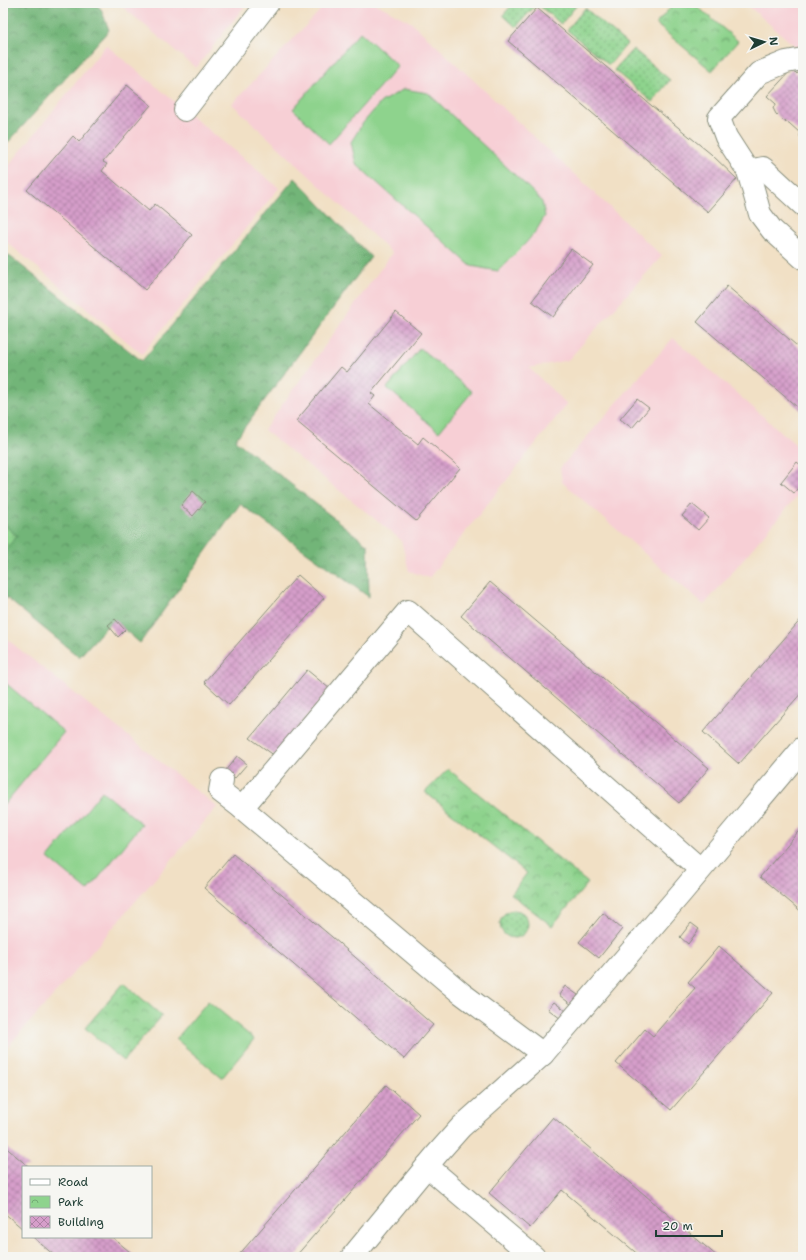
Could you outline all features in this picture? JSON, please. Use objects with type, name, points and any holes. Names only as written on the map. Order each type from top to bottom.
[{"type":"lane","points":[[185,110],[268,3]]},
{"type":"lane","points":[[803,59],[786,62],[759,73],[719,118],[726,137],[748,171],[760,214],[772,230],[803,258]]},
{"type":"lane","points":[[748,171],[763,168],[803,205]]},
{"type":"lane","points":[[242,808],[408,611],[700,869]]},
{"type":"lane","points":[[352,1257],[461,1127],[543,1054],[801,753]]},
{"type":"lane","points":[[222,780],[220,791],[462,993],[543,1054]]},
{"type":"lane","points":[[427,1166],[534,1257]]},
{"type":"shaded area","points":[[118,3],[247,3],[196,68]]},
{"type":"shaded area","points":[[327,3],[375,3],[412,23],[662,256],[568,360],[529,368],[567,404],[429,578],[409,571],[401,540],[264,430],[392,253],[232,104]]},
{"type":"shaded area","points":[[745,3],[803,3],[803,53]]},
{"type":"shaded area","points":[[106,45],[279,188],[142,354],[3,239],[3,173]]},
{"type":"shaded area","points":[[673,338],[803,451],[803,489],[704,605],[562,482],[560,468]]},
{"type":"shaded area","points":[[3,636],[217,807],[3,1052]]},
{"type":"green space","points":[[3,3],[94,3],[101,9],[109,30],[3,148]]},
{"type":"green space","points":[[514,3],[571,3],[577,5],[561,24],[537,4],[516,27],[503,15]]},
{"type":"green space","points":[[674,3],[693,3],[738,41],[712,71],[656,24]]},
{"type":"green space","points":[[585,8],[627,44],[609,65],[567,30]]},
{"type":"green space","points":[[360,32],[398,66],[329,144],[293,109]]},
{"type":"green space","points":[[633,49],[670,80],[652,102],[614,70]]},
{"type":"green space","points":[[404,89],[428,93],[542,202],[545,216],[536,231],[498,271],[471,266],[356,164],[351,142],[363,123],[381,102]]},
{"type":"green space","points":[[295,178],[371,257],[235,440],[368,545],[369,597],[240,504],[140,643],[115,619],[79,657],[3,595],[3,552],[17,536],[3,524],[3,251],[142,361]]},
{"type":"green space","points":[[420,348],[472,392],[439,432],[387,388]]},
{"type":"green space","points":[[3,524],[17,536],[3,552]]},
{"type":"green space","points":[[3,681],[64,732],[3,806]]},
{"type":"green space","points":[[448,769],[588,883],[552,926],[511,894],[527,873],[425,792]]},
{"type":"green space","points":[[102,791],[142,824],[88,891],[48,858]]},
{"type":"green space","points":[[514,910],[524,914],[528,924],[524,934],[514,938],[504,934],[500,924],[504,914]]},
{"type":"green space","points":[[124,983],[162,1016],[123,1061],[85,1028]]},
{"type":"green space","points":[[208,1001],[254,1039],[222,1078],[176,1039]]},
{"type":"building","points":[[537,8],[711,154],[737,179],[708,212],[508,41]]},
{"type":"building","points":[[792,69],[797,74],[800,71],[803,74],[803,140],[800,137],[800,133],[776,114],[773,108],[776,104],[767,96]]},
{"type":"building","points":[[127,85],[151,105],[103,162],[107,164],[102,171],[149,211],[155,204],[192,235],[145,290],[27,190],[73,136],[79,142]]},
{"type":"building","points":[[571,249],[593,265],[553,317],[532,301]]},
{"type":"building","points":[[727,286],[803,351],[803,412],[697,322]]},
{"type":"building","points":[[396,312],[421,333],[371,393],[375,396],[369,404],[418,444],[423,437],[460,468],[416,521],[296,421],[341,367],[347,372]]},
{"type":"building","points":[[637,399],[649,408],[632,428],[620,419]]},
{"type":"building","points":[[797,462],[803,467],[803,481],[794,493],[781,482]]},
{"type":"building","points":[[193,491],[205,502],[193,516],[181,505]]},
{"type":"building","points":[[692,504],[709,518],[698,530],[682,516]]},
{"type":"building","points":[[298,575],[324,598],[229,705],[204,682]]},
{"type":"building","points":[[490,582],[709,768],[679,803],[461,616]]},
{"type":"building","points":[[803,617],[803,691],[739,764],[703,732]]},
{"type":"building","points":[[115,619],[125,630],[118,637],[108,625]]},
{"type":"building","points":[[307,670],[330,689],[275,756],[250,738]]},
{"type":"building","points":[[237,756],[247,764],[235,778],[225,771]]},
{"type":"building","points":[[803,826],[803,913],[760,877]]},
{"type":"building","points":[[233,854],[332,937],[433,1025],[404,1059],[204,888]]},
{"type":"building","points":[[603,913],[622,929],[599,958],[579,942]]},
{"type":"building","points":[[691,923],[699,929],[688,944],[680,937]]},
{"type":"building","points":[[719,946],[773,993],[671,1110],[616,1063],[645,1029],[653,1036],[695,988],[688,982]]},
{"type":"building","points":[[565,986],[578,995],[572,1005],[559,995]]},
{"type":"building","points":[[554,1002],[566,1011],[561,1019],[548,1009]]},
{"type":"building","points":[[386,1085],[419,1114],[371,1170],[295,1257],[237,1257]]},
{"type":"building","points":[[553,1117],[718,1257],[641,1257],[562,1190],[530,1228],[489,1193]]},
{"type":"building","points":[[3,1145],[28,1166],[22,1166],[22,1228],[3,1212]]},
{"type":"building","points":[[34,1238],[113,1238],[136,1257],[56,1257]]}]
